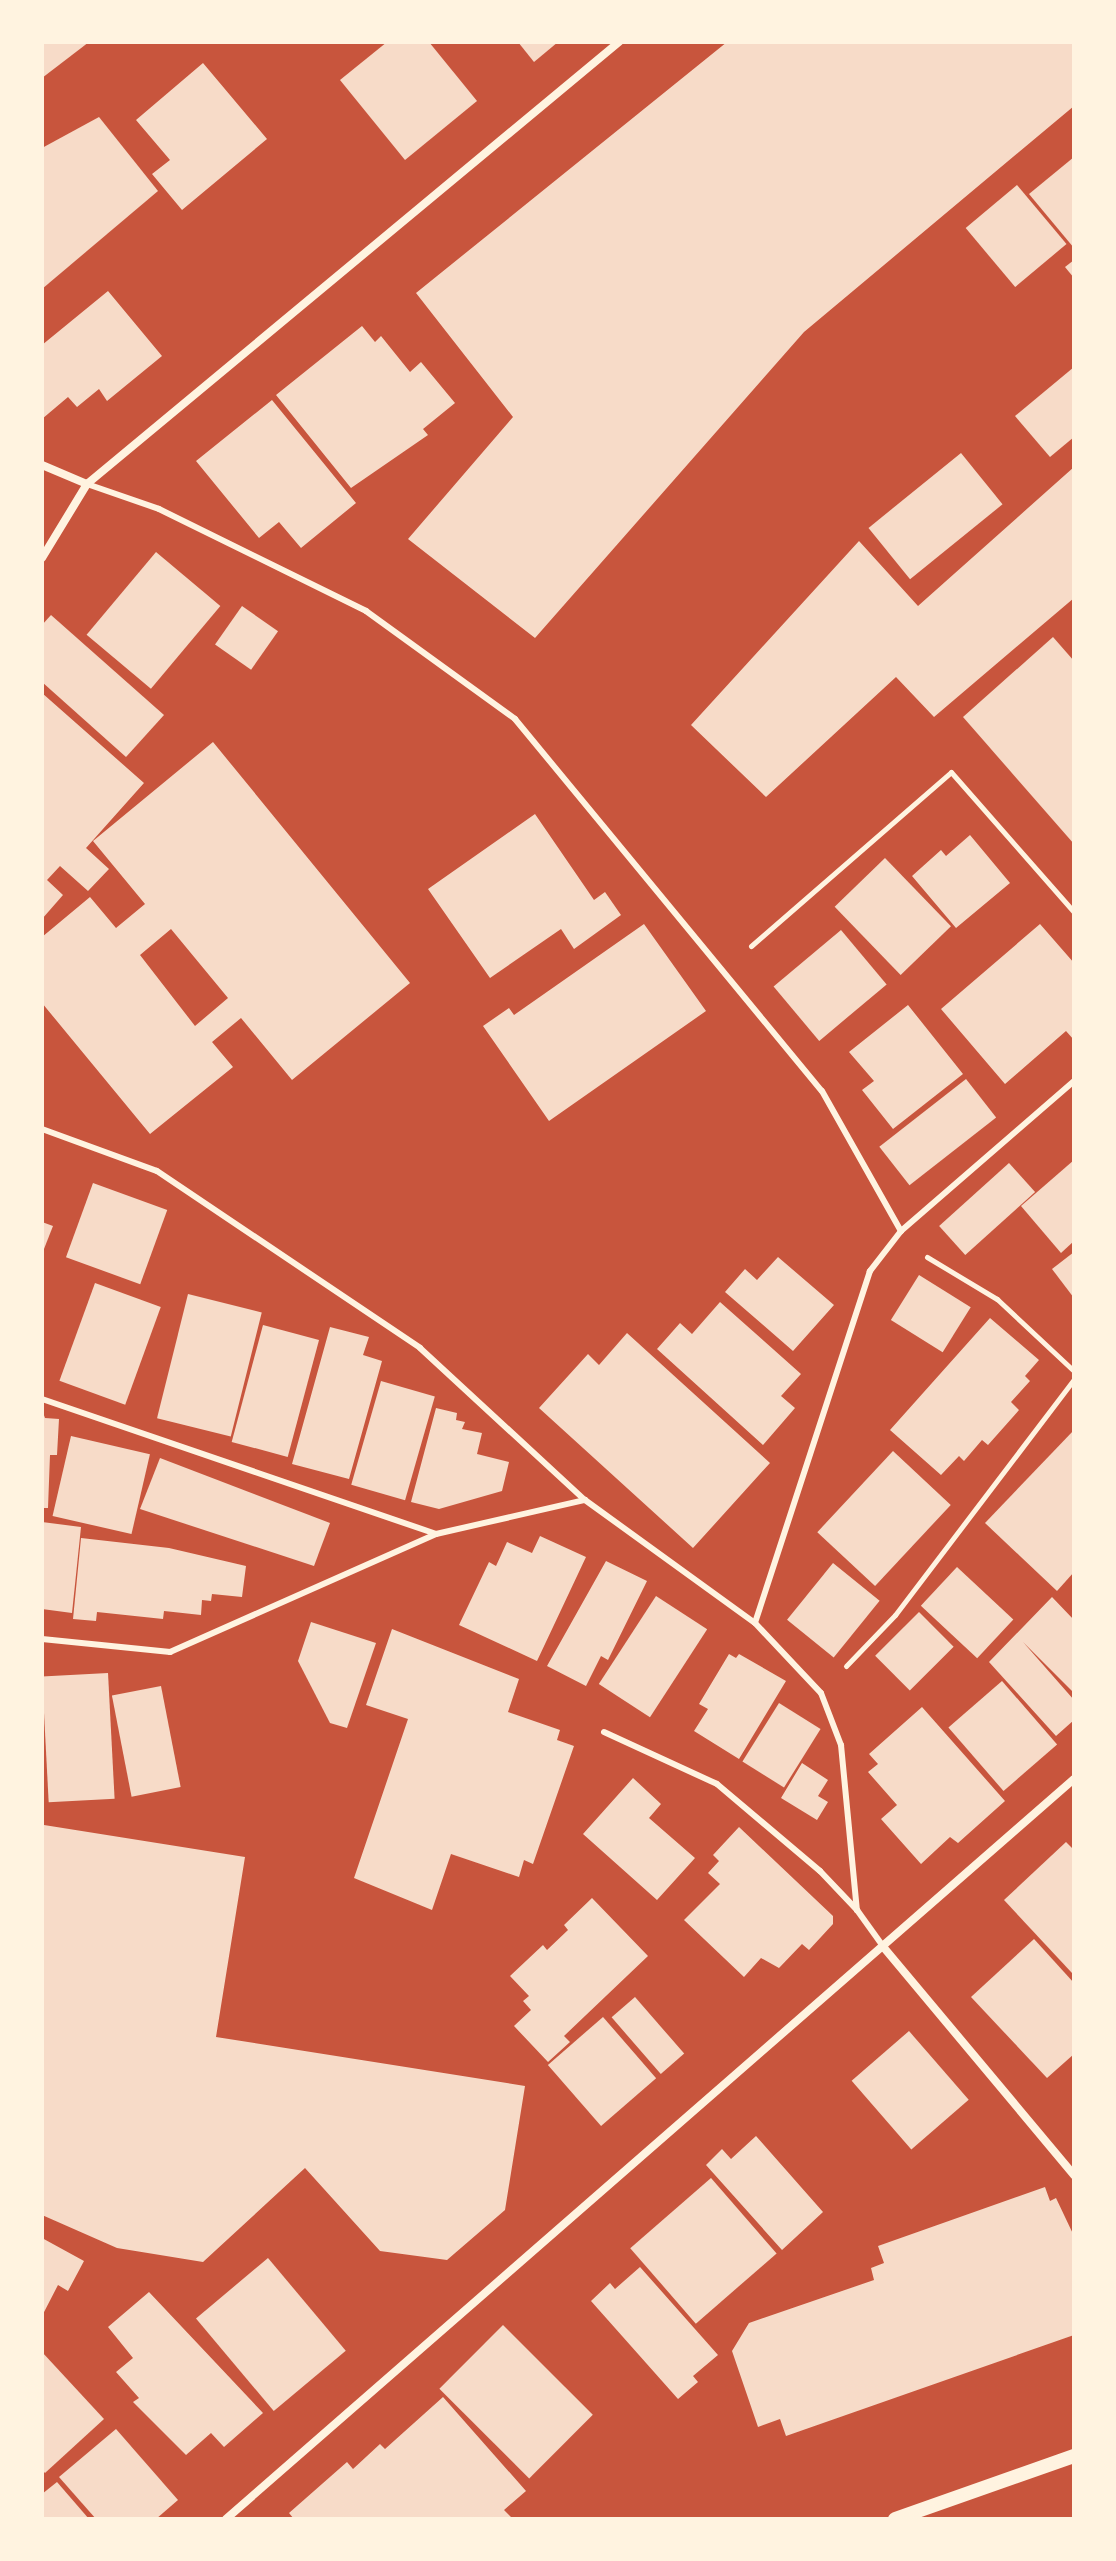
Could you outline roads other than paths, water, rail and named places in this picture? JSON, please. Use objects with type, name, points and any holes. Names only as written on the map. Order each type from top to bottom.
[{"type":"street","points":[[42,558],[87,484],[619,42]]},
{"type":"street","points":[[42,465],[87,484]]},
{"type":"street","points":[[226,2519],[404,2359],[885,1949],[1074,1779]]},
{"type":"street","points":[[885,1949],[1074,2175]]},
{"type":"street","points":[[895,2519],[1074,2456]]},
{"type":"lane","points":[[87,484],[159,509],[366,611],[515,719],[822,1091],[898,1234]]},
{"type":"lane","points":[[755,1623],[870,1271],[898,1234],[1074,1081]]},
{"type":"lane","points":[[42,1129],[157,1171],[420,1348],[585,1500],[755,1623],[821,1693],[841,1745],[857,1910]]},
{"type":"lane","points":[[42,1399],[436,1534]]},
{"type":"lane","points":[[42,1639],[170,1652],[436,1534],[585,1500]]},
{"type":"lane","points":[[604,1732],[717,1784],[820,1871],[857,1910],[885,1949]]}]
